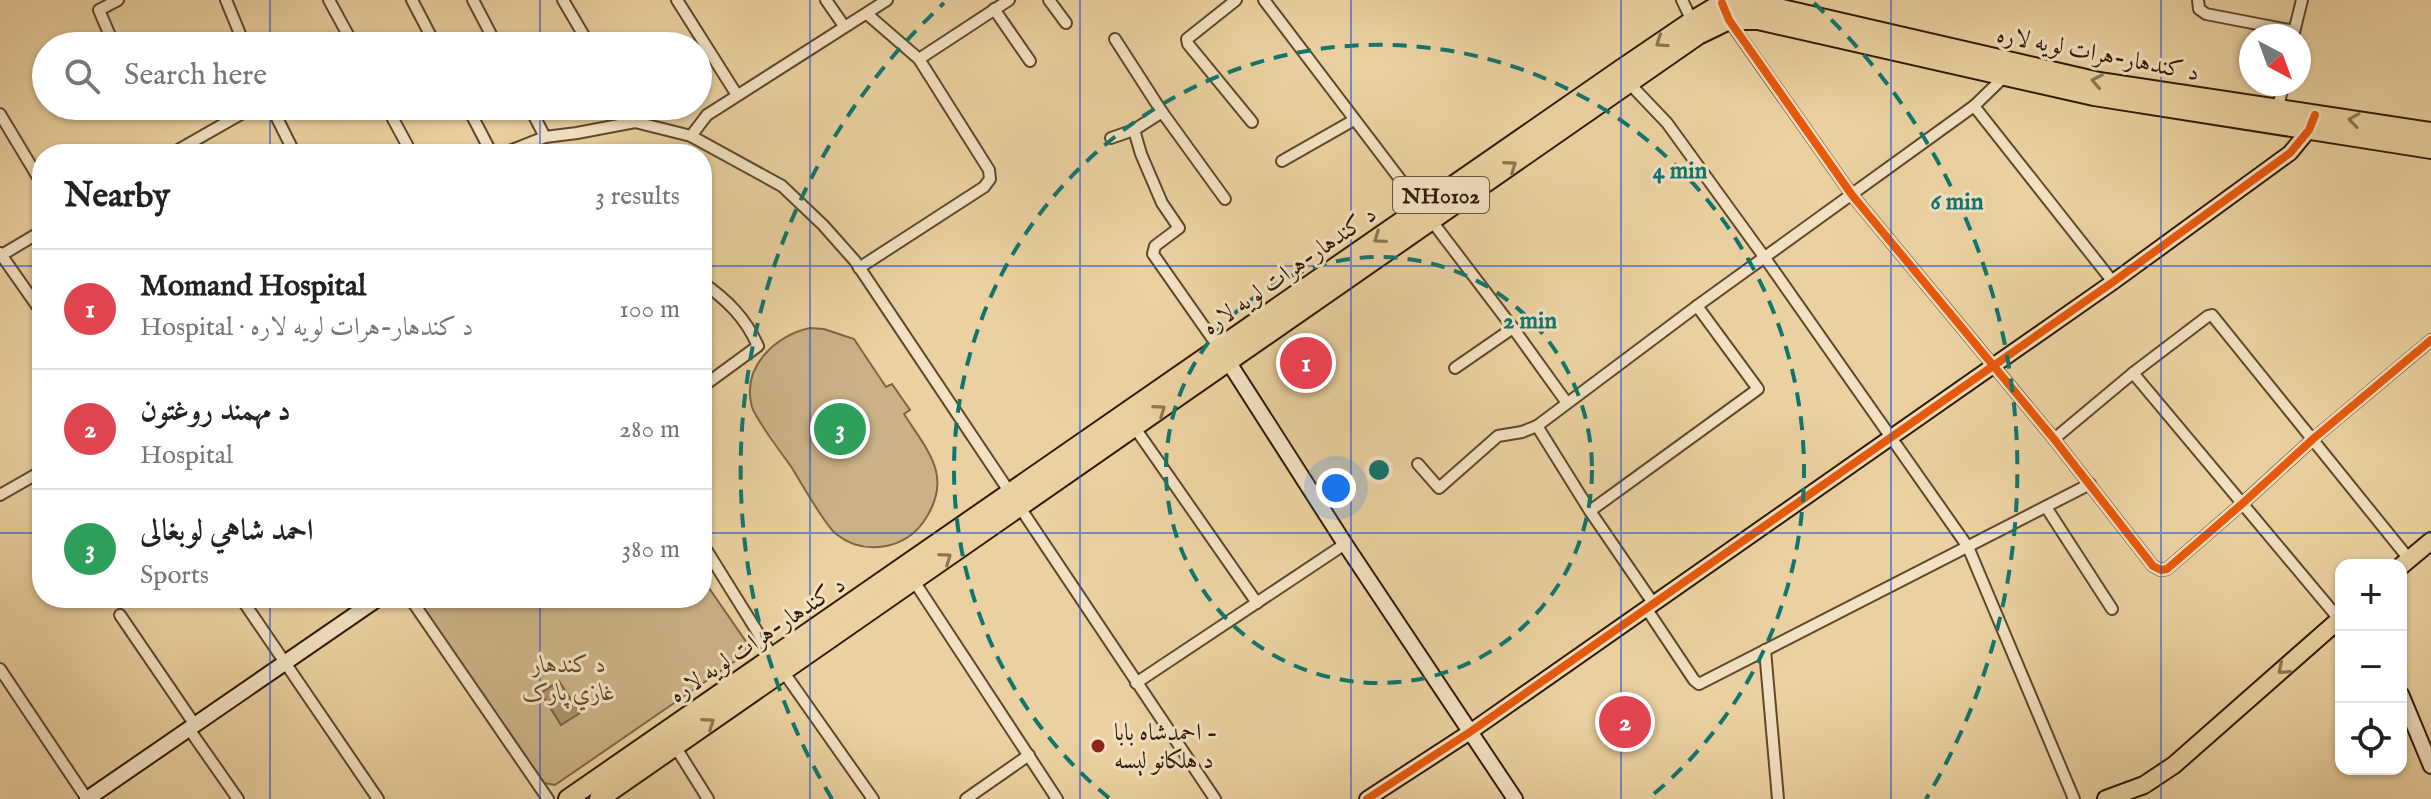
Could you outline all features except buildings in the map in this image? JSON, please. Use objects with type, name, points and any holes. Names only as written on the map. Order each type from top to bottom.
[{"type":"highway","name":"د کندهار-هرات لويه لاره","points":[[568,799],[670,739],[1625,77],[1698,35],[1726,11]]},
{"type":"highway","name":"د کندهار-هرات لويه لاره","points":[[1625,77],[1692,21],[1726,11],[2007,70],[2094,96],[2276,116],[2431,149]]},
{"type":"highway","name":"د کندهار-هرات لويه لاره","points":[[2312,122],[2431,132]]},
{"type":"highway","name":"د کندهار-هرات لويه لاره","points":[[1015,500],[1135,428],[1224,355]]},
{"type":"highway","name":"د کندهار-هرات لويه لاره","points":[[599,799],[670,739]]},
{"type":"main road","points":[[2407,561],[2431,541]]},
{"type":"main road","points":[[2106,799],[2144,785],[2174,765],[2335,623]]},
{"type":"street","points":[[108,32],[99,10],[118,0]]},
{"type":"street","points":[[226,0],[239,32]]},
{"type":"street","points":[[329,0],[346,32]]},
{"type":"street","points":[[412,0],[429,32]]},
{"type":"street","points":[[473,0],[490,32]]},
{"type":"street","points":[[563,0],[582,32]]},
{"type":"street","points":[[677,0],[697,32]]},
{"type":"street","points":[[826,0],[844,26]]},
{"type":"street","points":[[712,112],[887,0]]},
{"type":"street","points":[[919,59],[1009,0]]},
{"type":"street","points":[[1049,0],[1066,23]]},
{"type":"street","points":[[1236,0],[1187,39],[1252,122]]},
{"type":"street","points":[[1264,0],[1567,403]]},
{"type":"street","points":[[1682,0],[1692,21]]},
{"type":"street","points":[[2198,0],[2199,9],[2206,14],[2252,24]]},
{"type":"street","points":[[2296,24],[2302,0]]},
{"type":"street","points":[[994,9],[1030,61]]},
{"type":"street","points":[[1726,11],[1852,195],[2054,439],[2153,566],[2161,570],[2167,569],[2313,439],[2431,340]]},
{"type":"street","points":[[859,268],[984,187],[990,179],[989,170],[919,59],[867,14]]},
{"type":"street","points":[[1115,39],[1162,112],[1225,199]]},
{"type":"street","points":[[712,55],[737,95]]},
{"type":"street","points":[[1418,464],[1439,488],[1498,436],[1537,426],[1974,106],[2007,70]]},
{"type":"street","points":[[1625,77],[1667,123],[1968,547],[2074,799]]},
{"type":"street","points":[[2276,116],[2280,96]]},
{"type":"street","points":[[1974,106],[2113,282]]},
{"type":"street","points":[[1111,138],[1134,130],[1162,112]]},
{"type":"street","points":[[0,114],[32,167]]},
{"type":"street","points":[[189,144],[231,120]]},
{"type":"street","points":[[278,120],[290,144]]},
{"type":"street","points":[[394,120],[407,144]]},
{"type":"street","points":[[474,120],[487,144]]},
{"type":"street","points":[[536,120],[545,137]]},
{"type":"street","points":[[691,136],[703,120]]},
{"type":"street","points":[[1282,161],[1354,120]]},
{"type":"street","points":[[527,144],[545,137],[635,122],[691,136],[706,144]]},
{"type":"street","points":[[1367,799],[1470,732],[2113,282],[2290,153],[2312,122]]},
{"type":"street","points":[[1134,130],[1162,203],[1179,228],[1155,246],[1153,254],[1224,355],[1345,544],[1515,799]]},
{"type":"street","points":[[712,148],[782,186],[823,225],[859,268],[1215,799]]},
{"type":"street","points":[[32,237],[1,255],[32,299]]},
{"type":"street","points":[[712,289],[729,302],[752,332],[758,346],[712,380]]},
{"type":"street","points":[[1590,511],[1758,389],[1697,306]]},
{"type":"street","points":[[2054,439],[2133,373],[2212,315],[2313,439],[2402,559]]},
{"type":"street","points":[[1455,368],[1513,328]]},
{"type":"street","points":[[2133,373],[2335,613]]},
{"type":"street","points":[[1537,426],[1699,684],[2090,484]]},
{"type":"street","points":[[1135,428],[1257,603]]},
{"type":"street","points":[[0,495],[32,477]]},
{"type":"street","points":[[2046,507],[2112,609]]},
{"type":"street","points":[[1136,683],[1345,544]]},
{"type":"street","points":[[712,559],[778,664],[873,799]]},
{"type":"street","points":[[909,574],[1057,799]]},
{"type":"street","points":[[248,608],[378,799]]},
{"type":"street","points":[[0,669],[87,799],[365,608]]},
{"type":"street","points":[[417,608],[548,799]]},
{"type":"street","points":[[120,615],[238,799]]},
{"type":"street","points":[[1765,650],[1778,799]]},
{"type":"street","points":[[2405,703],[2431,766]]},
{"type":"street","points":[[670,739],[708,799]]},
{"type":"street","points":[[966,799],[1029,755]]},
{"type":"green space","points":[[810,328],[824,329],[854,339],[886,387],[892,384],[910,410],[904,414],[934,464],[937,489],[934,503],[918,529],[897,543],[860,546],[836,534],[752,407],[752,379],[764,356],[785,338]]},
{"type":"green space","name":"د کندهار غازي پارک","points":[[712,592],[747,643],[744,655],[555,785],[544,783],[422,608],[712,608]]},
{"type":"shaded area","points":[[559,681],[580,713],[561,725],[541,693]]},
{"type":"cycle path","points":[[1722,3],[1729,20],[1852,195],[2054,439],[2153,566],[2161,570],[2167,569],[2313,439],[2431,340]]},
{"type":"cycle path","points":[[1367,799],[1470,732],[2113,282],[2290,153],[2309,130],[2315,115]]},
{"type":"place","name":"Momand Hospital","points":[[1306,363]]},
{"type":"place","name":"احمد شاهي لوبغالی","points":[[840,429]]},
{"type":"place","name":"د مهمند روغتون","points":[[1625,722]]},
{"type":"place","name":"احمدشاه بابا - د هلکانو لېسه","points":[[1098,746]]}]
